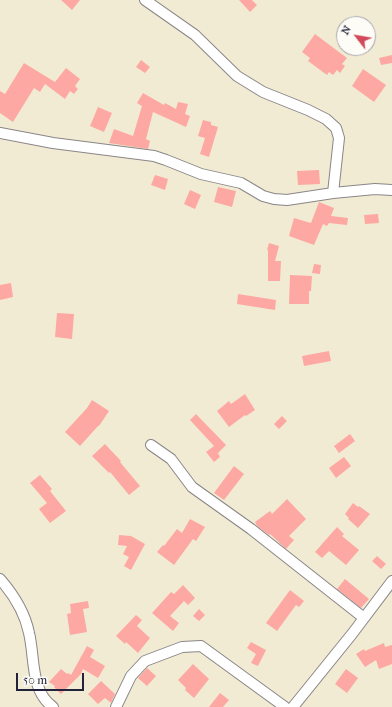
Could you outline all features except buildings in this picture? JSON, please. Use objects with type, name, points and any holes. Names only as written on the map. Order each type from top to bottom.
[{"type":"street","points":[[146,0],[195,35],[236,76],[263,92],[326,119],[336,128],[339,138],[333,193]]},
{"type":"street","points":[[0,133],[53,144],[154,156],[201,174],[241,183],[263,196],[274,199],[287,200],[333,193],[376,189],[392,190]]},
{"type":"street","points":[[151,445],[171,459],[192,487],[251,529],[364,618]]},
{"type":"street","points":[[0,578],[18,604],[29,632],[36,681],[42,694],[53,707]]},
{"type":"street","points":[[293,707],[392,581]]},
{"type":"street","points":[[116,707],[131,676],[145,661],[182,647],[201,646],[285,707]]}]
